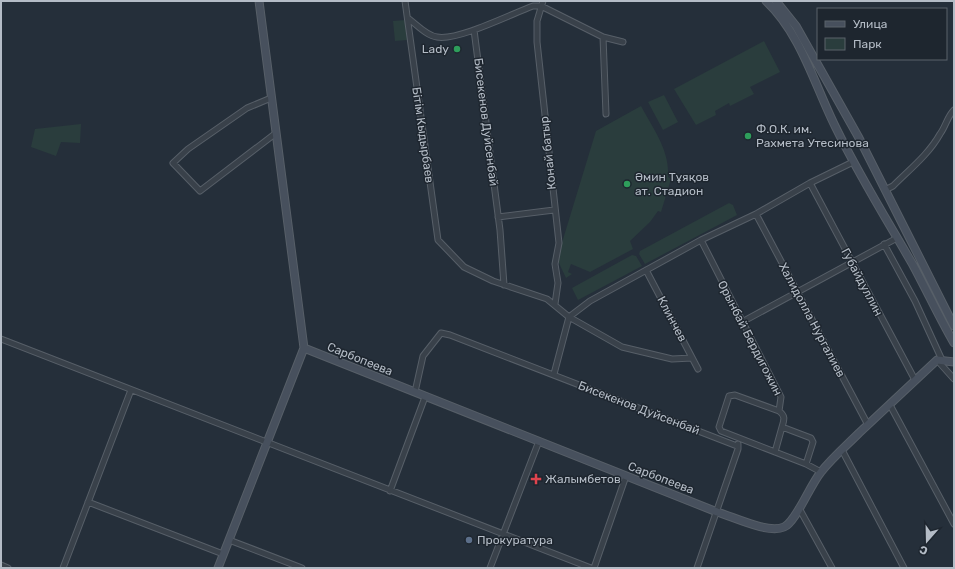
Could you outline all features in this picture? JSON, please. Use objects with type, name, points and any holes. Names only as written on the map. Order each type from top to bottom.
[{"type":"street","points":[[218,568],[265,442],[304,348],[259,1]]},
{"type":"street","name":"Бiтiм Кыдырбаев","points":[[406,1],[417,95],[438,240],[464,267],[504,285],[547,299],[569,317],[622,347],[672,360],[692,358]]},
{"type":"street","points":[[776,1],[796,26],[850,122],[894,206],[902,227],[954,326]]},
{"type":"street","points":[[768,2],[799,46],[836,129],[853,162],[897,238],[954,343]]},
{"type":"street","points":[[409,19],[436,37],[447,38],[474,30],[533,6],[542,4],[603,36],[623,42]]},
{"type":"street","name":"Конай батыр","points":[[542,4],[537,21],[537,42],[554,210],[559,244],[556,264],[558,283],[555,304]]},
{"type":"street","name":"Бисекенов Дуйсенбай","points":[[474,30],[498,217],[504,285]]},
{"type":"street","points":[[603,36],[606,114]]},
{"type":"street","points":[[271,98],[247,108],[188,149],[173,163],[200,191],[276,133]]},
{"type":"street","points":[[886,190],[894,186],[932,146],[941,134],[948,116],[954,110]]},
{"type":"street","points":[[836,129],[840,121],[850,122]]},
{"type":"street","points":[[554,374],[569,317],[598,296],[700,240],[756,214],[810,183],[853,162]]},
{"type":"street","name":"Губайдуллин","points":[[810,183],[915,380]]},
{"type":"street","points":[[880,211],[888,211],[894,206]]},
{"type":"street","points":[[498,217],[554,210]]},
{"type":"street","name":"Халидолла Нургалиев","points":[[756,214],[796,292],[868,425]]},
{"type":"street","points":[[742,322],[852,261],[897,238]]},
{"type":"street","name":"Орынбай Бердигожин","points":[[700,240],[781,397],[779,411],[735,395],[729,396],[719,427],[723,433],[806,464],[821,472]]},
{"type":"street","points":[[884,244],[915,301],[940,360],[954,379]]},
{"type":"street","name":"Клинчев","points":[[646,270],[698,368]]},
{"type":"street","name":"Бисекенов Дуйсенбай","points":[[415,392],[423,356],[441,333],[554,374],[737,446]]},
{"type":"street","points":[[1,339],[591,568]]},
{"type":"street","name":"Сарбопеева","points":[[304,348],[717,512],[766,529],[785,527],[792,522],[809,489],[821,472],[915,380],[940,360]]},
{"type":"street","points":[[940,360],[953,360]]},
{"type":"street","points":[[63,568],[131,390]]},
{"type":"street","points":[[390,491],[425,397]]},
{"type":"street","points":[[890,405],[954,524]]},
{"type":"street","points":[[775,452],[785,419],[783,414],[779,411]]},
{"type":"street","points":[[782,427],[811,438],[813,442],[806,464]]},
{"type":"street","points":[[697,568],[717,512],[739,438]]},
{"type":"street","points":[[490,568],[540,441]]},
{"type":"street","points":[[842,450],[904,568]]},
{"type":"street","points":[[594,568],[626,476]]},
{"type":"street","points":[[88,502],[223,554]]},
{"type":"street","points":[[799,508],[832,568]]},
{"type":"street","points":[[229,540],[302,568]]},
{"type":"street","points":[[1,565],[8,568]]},
{"type":"green space","points":[[406,20],[407,40],[395,41],[393,21]]},
{"type":"green space","points":[[764,41],[780,72],[750,87],[754,94],[730,106],[729,103],[715,111],[716,115],[696,125],[674,89]]},
{"type":"green space","points":[[664,95],[678,122],[663,130],[648,102]]},
{"type":"green space","name":"Әмин Тұяқов ат. Стадион","points":[[641,106],[664,149],[668,167],[668,177],[671,179],[661,212],[658,211],[650,222],[630,241],[633,249],[590,272],[571,264],[568,272],[572,274],[566,278],[557,259],[596,131]]},
{"type":"green space","points":[[81,124],[80,143],[61,142],[56,156],[31,147],[35,129]]},
{"type":"green space","points":[[729,203],[733,205],[737,215],[645,264],[639,254],[640,251]]},
{"type":"green space","points":[[632,255],[636,256],[642,266],[578,300],[572,288]]},
{"type":"place","name":"Lady","points":[[457,49]]},
{"type":"place","name":"Ф.О.К. им. Рахмета Утесинова","points":[[748,136]]},
{"type":"place","name":"Әмин Тұяқов ат. Стадион","points":[[627,184]]},
{"type":"place","name":"Жалымбетов","points":[[536,479]]},
{"type":"place","name":"Прокуратура","points":[[469,540]]}]
